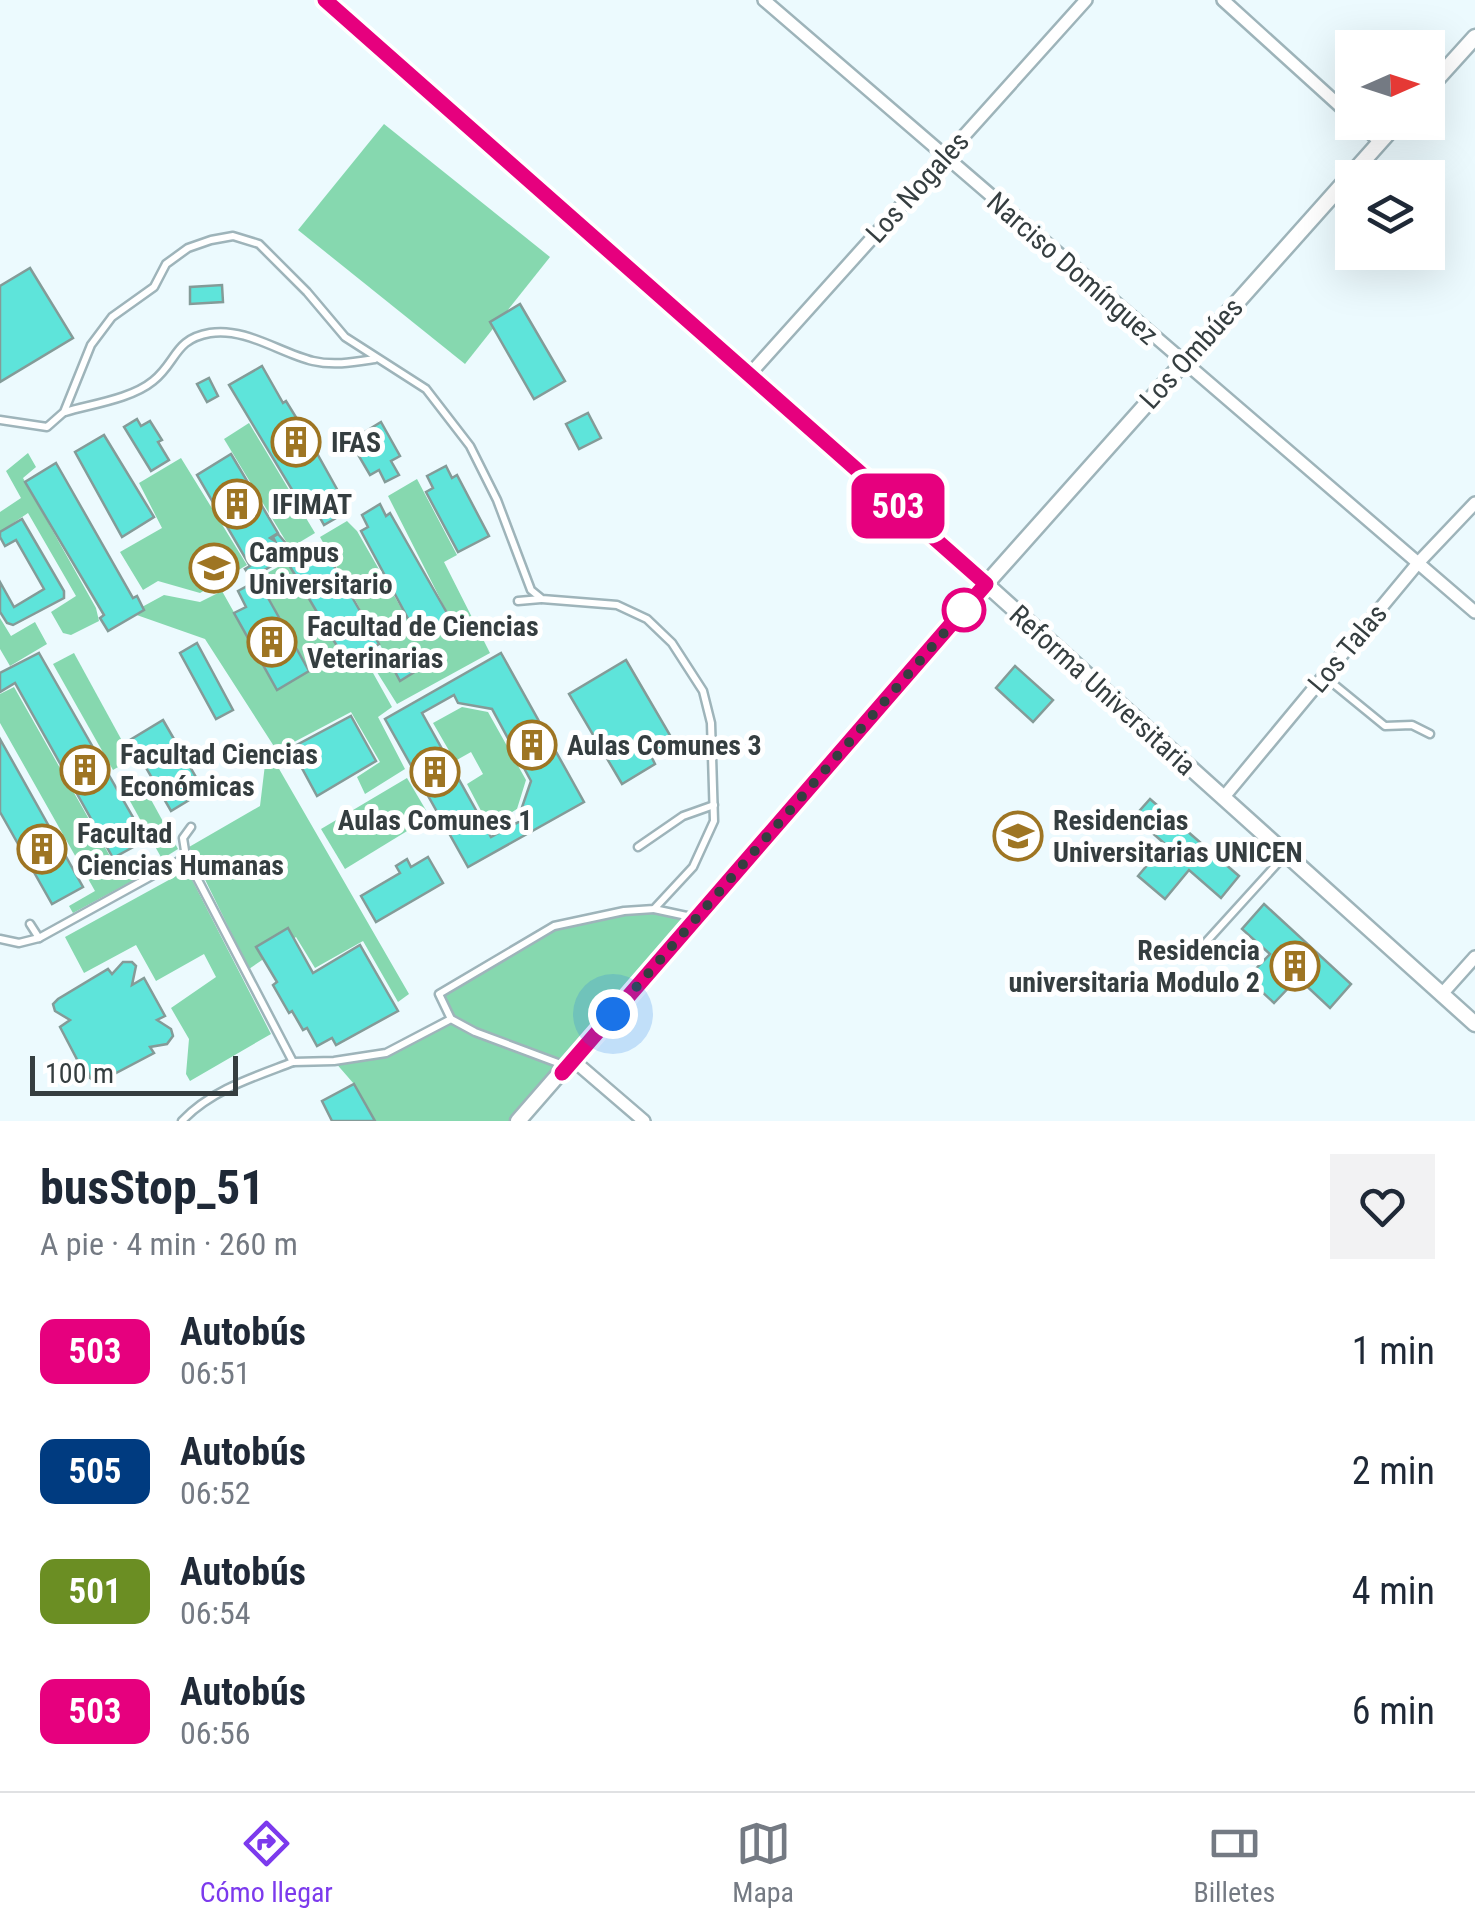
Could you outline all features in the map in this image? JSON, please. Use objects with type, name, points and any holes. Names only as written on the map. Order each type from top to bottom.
[{"type":"street","name":"Reforma Universitaria","points":[[326,0],[986,584],[1475,1024]]},
{"type":"street","name":"Narciso Domínguez","points":[[764,0],[1475,612]]},
{"type":"street","name":"Los Nogales","points":[[748,375],[1086,0]]},
{"type":"street","points":[[1223,0],[1335,102]]},
{"type":"street","points":[[1445,71],[1475,37]]},
{"type":"street","name":"Los Ombúes","points":[[518,1121],[986,584],[1380,142]]},
{"type":"street","name":"Los Talas","points":[[1223,798],[1418,563],[1475,503]]},
{"type":"street","points":[[1441,995],[1475,957]]},
{"type":"street","points":[[570,1063],[644,1121]]},
{"type":"lane","points":[[64,412],[91,345],[112,317],[154,286],[166,264],[188,248],[222,238],[233,236],[258,244],[345,337],[426,390],[470,446],[497,500],[531,590],[542,599]]},
{"type":"lane","points":[[0,420],[47,426],[64,412],[154,381],[183,342],[214,332],[233,332],[315,362],[375,359]]},
{"type":"lane","points":[[510,565],[518,554]]},
{"type":"lane","points":[[518,601],[617,605],[647,619],[672,643],[703,691],[711,724],[714,821],[693,867],[654,909]]},
{"type":"lane","points":[[1324,677],[1385,726],[1419,726],[1430,734]]},
{"type":"lane","points":[[638,847],[682,816],[714,805]]},
{"type":"lane","points":[[190,827],[183,838],[186,857],[293,1062]]},
{"type":"lane","points":[[1208,942],[1286,854]]},
{"type":"lane","points":[[0,939],[18,943],[39,938],[186,857]]},
{"type":"lane","points":[[570,1063],[475,1032],[451,1019],[439,994],[520,942],[554,926],[654,909],[697,919]]},
{"type":"lane","points":[[30,924],[39,938]]},
{"type":"lane","points":[[444,980],[448,989]]},
{"type":"lane","points":[[182,1121],[233,1084],[293,1062],[334,1062],[386,1053],[451,1019]]},
{"type":"green space","points":[[384,124],[550,257],[465,364],[298,230]]},
{"type":"green space","points":[[249,423],[315,533],[290,548],[224,439]]},
{"type":"green space","points":[[28,453],[36,467],[23,478],[96,608],[99,621],[71,635],[63,633],[51,612],[76,596],[28,513],[0,532],[0,512],[21,498],[6,471]]},
{"type":"green space","points":[[181,458],[247,565],[200,593],[158,581],[143,590],[120,552],[162,528],[139,483]]},
{"type":"green space","points":[[417,479],[457,555],[444,562],[490,653],[397,704],[370,661],[384,652],[320,537],[347,521],[357,531],[419,639],[451,620],[388,496]]},
{"type":"green space","points":[[287,562],[346,663],[368,664],[392,707],[378,717],[405,769],[365,794],[357,777],[380,762],[351,712],[277,751],[205,639],[131,613],[164,595],[200,602],[222,591],[277,689],[309,671],[258,578]]},
{"type":"green space","points":[[0,618],[11,636],[35,622],[47,644],[10,666],[0,649]]},
{"type":"green space","points":[[74,653],[132,759],[113,770],[53,664]]},
{"type":"green space","points":[[14,687],[115,865],[131,865],[149,872],[73,913],[69,906],[95,891],[0,723],[0,694]]},
{"type":"green space","points":[[462,707],[488,712],[526,780],[517,809],[489,826],[467,784],[483,774],[471,752],[455,761],[433,723]]},
{"type":"green space","points":[[267,748],[409,994],[398,1002],[363,941],[315,968],[296,937],[249,969],[189,847],[260,806]]},
{"type":"green space","points":[[137,774],[178,849],[162,859],[120,783]]},
{"type":"green space","points":[[407,778],[430,817],[345,869],[321,829]]},
{"type":"green space","points":[[187,870],[271,1034],[190,1081],[186,1074],[189,1039],[171,1008],[216,977],[204,954],[156,981],[136,945],[84,973],[65,937]]},
{"type":"green space","points":[[654,909],[697,919],[518,1121],[375,1121],[354,1084],[334,1061],[386,1053],[451,1019],[439,994],[554,926]]},
{"type":"building","points":[[30,268],[73,338],[0,382],[0,286]]},
{"type":"building","points":[[222,285],[223,302],[190,304],[190,287]]},
{"type":"building","points":[[520,304],[565,381],[534,399],[490,322]]},
{"type":"building","name":"IFAS","points":[[262,366],[338,491],[325,499],[336,518],[324,525],[312,503],[303,508],[229,385]]},
{"type":"building","points":[[209,378],[218,396],[207,402],[197,384]]},
{"type":"building","points":[[588,413],[601,438],[579,449],[566,424]]},
{"type":"building","points":[[137,419],[141,426],[150,421],[169,460],[151,471],[124,427]]},
{"type":"building","points":[[381,422],[400,456],[391,461],[399,475],[385,482],[379,470],[370,475],[350,441]]},
{"type":"building","points":[[104,435],[154,517],[122,537],[75,452]]},
{"type":"building","points":[[231,454],[278,533],[270,538],[275,541],[273,537],[278,534],[296,555],[310,547],[317,558],[326,552],[379,644],[347,663],[285,558],[251,578],[245,569],[250,566],[197,475]]},
{"type":"building","points":[[56,463],[133,598],[137,596],[144,610],[108,631],[100,618],[104,615],[25,482]]},
{"type":"building","points":[[446,466],[452,478],[457,475],[489,536],[458,552],[426,492],[433,488],[427,476]]},
{"type":"building","points":[[380,504],[386,516],[390,513],[451,620],[419,639],[361,531],[368,527],[362,515]]},
{"type":"building","points":[[22,519],[64,591],[64,598],[13,625],[0,612],[0,582],[14,607],[44,589],[16,540],[5,546],[0,537],[0,532]]},
{"type":"building","name":"Facultad de Ciencias Veterinarias","points":[[258,580],[309,671],[277,690],[234,613],[246,607],[238,591]]},
{"type":"building","points":[[197,643],[233,710],[216,719],[180,653]]},
{"type":"building","name":"Facultad Ciencias Económicas","points":[[39,653],[146,840],[113,858],[15,683],[0,692],[0,673]]},
{"type":"building","points":[[501,653],[584,802],[468,867],[385,719]],"holes":[[[454,695],[458,703],[492,709],[531,781],[520,813],[524,819],[491,837],[422,713]]]},
{"type":"building","points":[[408,657],[416,671],[400,681],[392,666]]},
{"type":"building","points":[[626,660],[674,742],[651,756],[655,764],[622,784],[569,694]]},
{"type":"building","points":[[1015,666],[1053,700],[1033,722],[996,688]]},
{"type":"building","points":[[351,716],[376,761],[317,796],[291,748]]},
{"type":"building","points":[[163,720],[204,791],[171,811],[130,740]]},
{"type":"building","name":"Facultad Ciencias Humanas","points":[[0,739],[83,887],[52,904],[0,812]]},
{"type":"building","points":[[1150,799],[1239,876],[1221,898],[1189,870],[1165,899],[1138,876],[1165,844],[1134,817]]},
{"type":"building","points":[[428,857],[443,883],[376,922],[361,896],[400,873],[396,866],[407,859],[411,867]]},
{"type":"building","name":"Residencia universitaria Modulo 2","points":[[1264,904],[1351,984],[1330,1008],[1298,978],[1274,1003],[1247,978],[1270,954],[1242,929]]},
{"type":"building","points":[[288,928],[313,973],[360,945],[398,1011],[336,1045],[332,1038],[317,1046],[307,1028],[303,1030],[292,1011],[289,1013],[273,985],[277,982],[256,947]]},
{"type":"building","points":[[123,962],[136,966],[132,985],[144,978],[165,1016],[157,1020],[171,1029],[173,1036],[167,1044],[150,1047],[154,1053],[97,1083],[90,1078],[86,1064],[81,1067],[60,1027],[70,1020],[55,1011],[53,1004],[108,969],[112,974]]},
{"type":"building","points":[[354,1084],[375,1121],[332,1121],[322,1101]]},
{"type":"bus line","name":"503","points":[[325,0],[986,584],[562,1073]]},
{"type":"place","name":"IFAS","points":[[296,442]]},
{"type":"place","name":"IFIMAT","points":[[237,504]]},
{"type":"place","name":"Campus Universitario","points":[[214,568]]},
{"type":"place","name":"Facultad de Ciencias Veterinarias","points":[[272,642]]},
{"type":"place","name":"Aulas Comunes 3","points":[[532,745]]},
{"type":"place","name":"Facultad Ciencias Económicas","points":[[85,770]]},
{"type":"place","name":"Aulas Comunes 1","points":[[435,772]]},
{"type":"place","name":"Residencias Universitarias UNICEN","points":[[1018,836]]},
{"type":"place","name":"Facultad Ciencias Humanas","points":[[42,849]]},
{"type":"place","name":"Residencia universitaria Modulo 2","points":[[1295,966]]},
{"type":"route","points":[[613,1014],[964,610]]}]
